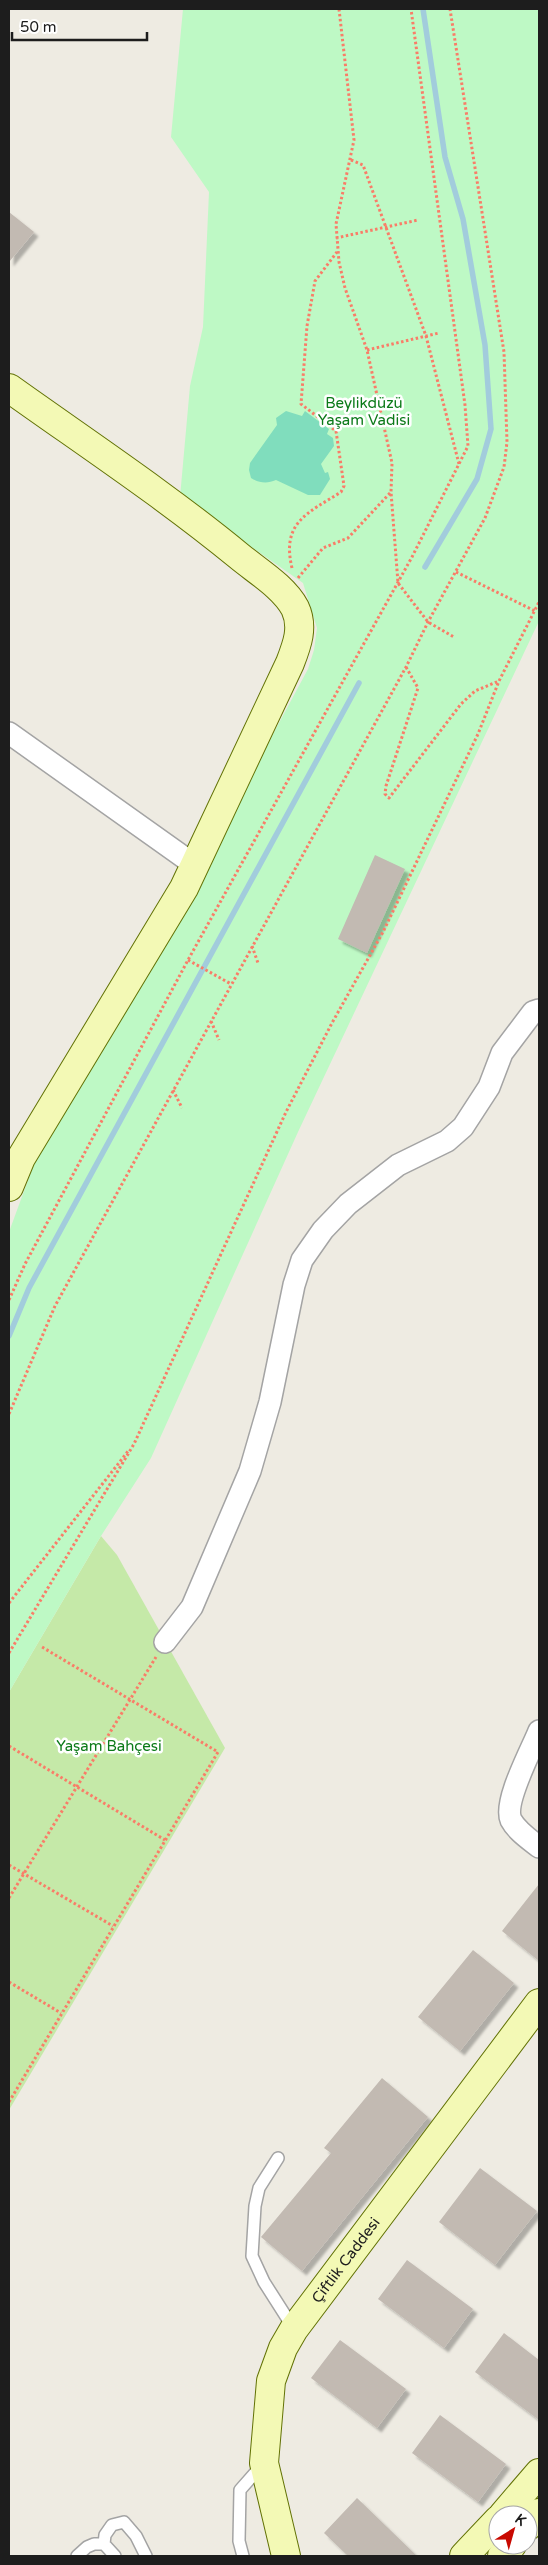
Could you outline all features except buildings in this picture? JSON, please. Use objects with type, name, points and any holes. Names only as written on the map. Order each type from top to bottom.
[{"type":"street","points":[[9,388],[201,525],[276,587],[294,608],[300,623],[298,641],[290,663],[196,866],[21,1158],[9,1187]]},
{"type":"street","points":[[9,733],[196,866]]},
{"type":"street","points":[[165,1642],[192,1607],[250,1471],[270,1402],[294,1285],[302,1260],[323,1230],[348,1204],[398,1165],[446,1141],[463,1127],[489,1086],[502,1053],[533,1012],[539,1010]]},
{"type":"street","points":[[539,1731],[509,1805],[510,1819],[522,1834],[539,1846]]},
{"type":"street","name":"Çiftlik Caddesi","points":[[286,2556],[264,2463],[271,2381],[283,2348],[294,2329],[539,2003]]},
{"type":"street","points":[[512,2505],[539,2473]]},
{"type":"street","points":[[464,2556],[488,2531]]},
{"type":"lane","points":[[278,2158],[259,2188],[255,2206],[252,2256],[264,2282],[294,2329]]},
{"type":"lane","points":[[243,2556],[239,2541],[240,2490],[264,2463]]},
{"type":"lane","points":[[104,2544],[105,2535],[112,2525],[124,2522],[136,2536],[146,2556]]},
{"type":"lane","points":[[77,2556],[87,2547],[94,2544],[104,2544],[115,2556]]},
{"type":"path","points":[[339,9],[354,140],[351,160],[338,210],[337,251],[345,288],[367,350],[392,463],[391,492],[397,543],[398,583],[428,622],[454,637]]},
{"type":"path","points":[[9,1414],[55,1306],[406,667],[428,622],[485,518],[504,467],[508,417],[504,352],[450,9]]},
{"type":"path","points":[[351,160],[363,165],[426,336],[458,464]]},
{"type":"path","points":[[336,238],[386,229],[418,220]]},
{"type":"path","points":[[295,581],[289,553],[293,527],[307,514],[341,492],[344,486],[336,431],[301,404],[307,326],[315,281],[337,251]]},
{"type":"path","points":[[367,350],[439,333]]},
{"type":"path","points":[[292,568],[296,579],[323,548],[348,538],[391,492]]},
{"type":"path","points":[[456,572],[535,611]]},
{"type":"path","points":[[9,1653],[134,1444],[286,1112],[332,1023],[383,932],[478,734],[499,681],[539,602]]},
{"type":"path","points":[[406,667],[418,688],[386,786],[385,794],[389,798],[461,704],[475,691],[499,681]]},
{"type":"path","points":[[252,945],[258,962]]},
{"type":"path","points":[[188,960],[231,984]]},
{"type":"path","points":[[211,1021],[219,1040]]},
{"type":"path","points":[[173,1090],[182,1108]]},
{"type":"path","points":[[9,1603],[134,1444]]},
{"type":"path","points":[[9,1898],[165,1642]]},
{"type":"path","points":[[9,2101],[218,1752],[42,1647]]},
{"type":"path","points":[[9,1746],[165,1840]]},
{"type":"path","points":[[9,1865],[113,1926]]},
{"type":"path","points":[[9,1982],[61,2013]]},
{"type":"green space","name":"Beylikdüzü Yaşam Vadisi","points":[[183,9],[539,9],[539,621],[298,1132],[151,1458],[101,1536],[9,1692],[9,1232],[46,1131],[195,879],[308,669],[314,650],[317,628],[303,583],[180,497],[190,386],[203,327],[209,192],[171,137]]},
{"type":"green space","points":[[286,411],[302,416],[305,411],[329,429],[327,434],[333,438],[334,446],[321,464],[325,473],[328,472],[330,479],[320,495],[308,495],[276,480],[263,482],[251,478],[250,463],[277,425],[276,418]]},
{"type":"green space","name":"Yaşam Bahçesi","points":[[101,1536],[117,1555],[225,1748],[9,2110],[9,1692]]},
{"type":"waterway","points":[[423,9],[445,157],[463,219],[485,345],[491,429],[477,479],[425,567]]},
{"type":"waterway","points":[[9,1336],[29,1288],[359,683]]}]
